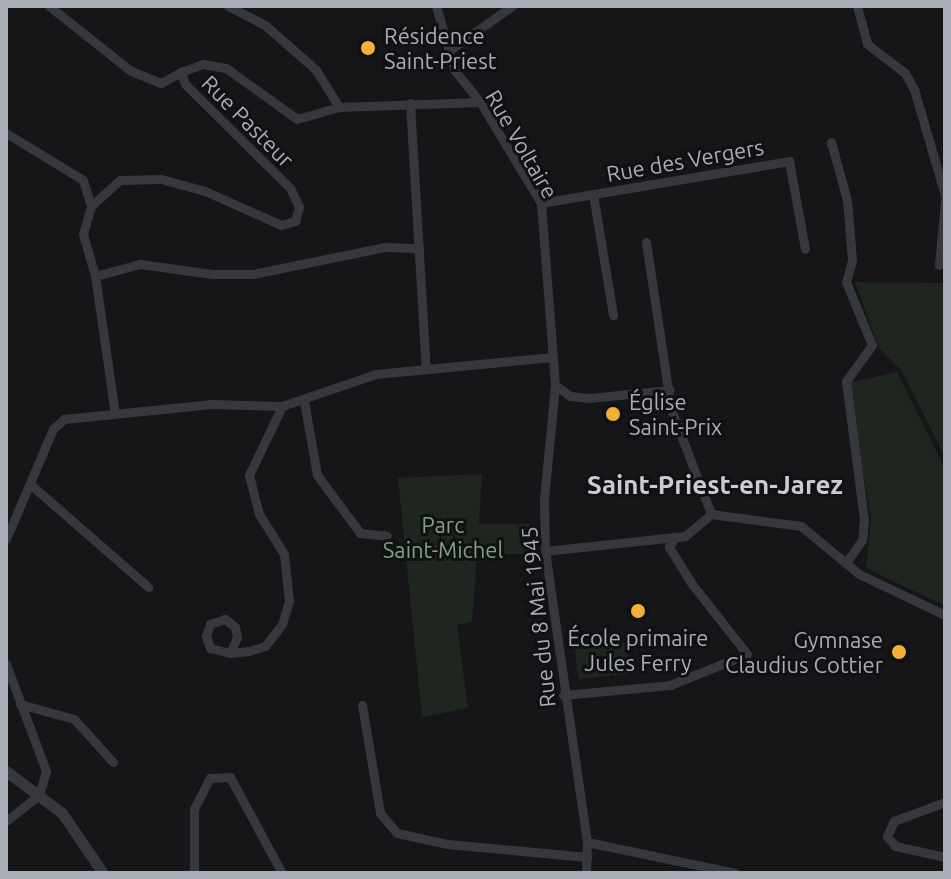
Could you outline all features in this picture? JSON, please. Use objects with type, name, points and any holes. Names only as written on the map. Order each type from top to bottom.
[{"type":"street","points":[[49,6],[131,71],[161,83],[181,72]]},
{"type":"street","points":[[228,6],[265,25],[316,70],[339,107]]},
{"type":"street","name":"Rue Voltaire","points":[[436,6],[455,71],[480,102],[541,203],[553,357]]},
{"type":"street","points":[[447,52],[512,6]]},
{"type":"street","points":[[857,6],[867,44],[905,73],[914,89],[945,198],[939,265]]},
{"type":"street","name":"Rue Pasteur","points":[[91,206],[120,180],[161,179],[205,191],[281,225],[295,221],[299,207],[290,188],[185,84],[181,72],[203,64],[226,68],[297,119],[339,107],[480,102]]},
{"type":"street","points":[[410,103],[426,369]]},
{"type":"street","points":[[6,133],[83,180],[91,206],[83,234],[95,276],[115,414]]},
{"type":"street","points":[[831,142],[847,200],[852,260],[846,282],[872,345],[846,381],[864,519],[862,540],[846,563]]},
{"type":"street","name":"Rue des Vergers","points":[[541,203],[789,161],[805,249]]},
{"type":"street","name":"Rue des Vergers","points":[[593,194],[613,315]]},
{"type":"street","points":[[646,242],[681,441],[711,514]]},
{"type":"street","points":[[95,276],[140,264],[253,274],[371,249],[419,248]]},
{"type":"street","points":[[6,539],[53,429],[64,419],[212,404],[282,406],[376,374],[426,369],[463,370],[553,357]]},
{"type":"street","name":"Rue du 8 Mai 1945","points":[[553,357],[555,385],[544,500],[545,551],[563,695],[587,842],[586,873]]},
{"type":"street","points":[[555,385],[570,396],[589,398],[670,390]]},
{"type":"street","points":[[304,401],[317,475],[360,533],[387,536]]},
{"type":"street","points":[[230,653],[265,646],[282,624],[289,601],[284,554],[259,514],[249,475],[282,406]]},
{"type":"street","points":[[30,484],[148,587]]},
{"type":"street","points":[[711,514],[801,526],[859,574],[945,615]]},
{"type":"street","points":[[545,551],[675,537],[694,530],[711,514]]},
{"type":"street","points":[[563,695],[670,685],[747,654],[692,584],[669,547],[675,537]]},
{"type":"street","points":[[6,664],[46,771],[38,796],[6,821]]},
{"type":"street","points":[[20,704],[74,719],[113,762]]},
{"type":"street","points":[[362,705],[378,804],[397,833],[447,844],[587,857]]},
{"type":"street","points":[[6,771],[62,813],[94,873]]},
{"type":"street","points":[[194,873],[194,809],[210,778],[230,777],[282,873]]},
{"type":"street","points":[[945,802],[894,821],[887,836],[895,846],[945,857]]},
{"type":"street","points":[[587,842],[735,873]]},
{"type":"street","points":[[83,850],[103,873]]},
{"type":"green space","points":[[855,282],[945,283],[945,457],[901,370],[879,348]]},
{"type":"green space","points":[[897,372],[945,469],[945,606],[866,568],[871,519],[848,383]]},
{"type":"green space","name":"Parc Saint-Michel","points":[[482,474],[479,524],[529,524],[529,554],[477,554],[472,622],[457,625],[468,708],[422,717],[398,478]]},
{"type":"green space","points":[[626,642],[629,674],[578,679],[575,647]]},
{"type":"place","name":"Résidence Saint-Priest","points":[[368,48]]},
{"type":"place","name":"Église Saint-Prix","points":[[613,414]]},
{"type":"place","name":"École primaire Jules Ferry","points":[[638,611]]},
{"type":"place","name":"Gymnase Claudius Cottier","points":[[899,652]]},
{"type":"district","name":"Saint-Priest-en-Jarez","points":[[715,485]]}]
